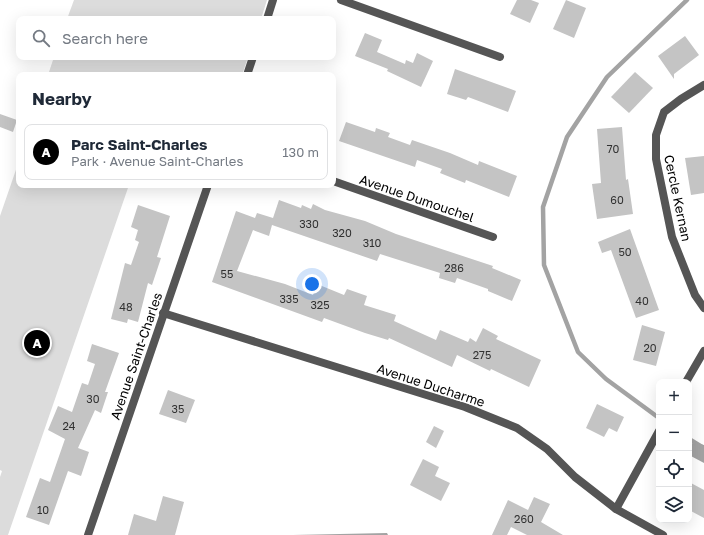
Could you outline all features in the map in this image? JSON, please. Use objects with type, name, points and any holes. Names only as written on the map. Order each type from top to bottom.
[{"type":"street","points":[[268,16],[273,0]]},
{"type":"street","points":[[341,0],[500,57]]},
{"type":"street","points":[[248,72],[252,60]]},
{"type":"street","name":"Cercle Kernan","points":[[704,85],[681,98],[664,112],[656,135],[656,159],[672,236],[695,296],[704,308]]},
{"type":"street","name":"Avenue Dumouchel","points":[[336,182],[493,236]]},
{"type":"street","name":"Avenue Saint-Charles","points":[[88,535],[207,188]]},
{"type":"street","name":"Avenue Ducharme","points":[[163,313],[465,407],[517,428],[547,449],[575,477],[616,509],[663,535]]},
{"type":"street","points":[[688,379],[704,351]]},
{"type":"street","points":[[616,509],[656,436]]},
{"type":"shaded area","points":[[74,0],[267,0],[262,16],[68,16]]},
{"type":"shaded area","points":[[53,60],[247,60],[243,72],[49,72]]},
{"type":"shaded area","points":[[16,170],[16,188],[128,188],[8,535],[0,535],[0,477],[2,471],[0,470],[0,216]]},
{"type":"shaded area","points":[[692,444],[704,445],[704,463],[692,457]]},
{"type":"shaded area","points":[[387,533],[388,535],[293,535]]},
{"type":"building","points":[[517,0],[531,0],[539,3],[530,23],[510,14]]},
{"type":"building","points":[[566,0],[586,8],[574,38],[553,29]]},
{"type":"building","points":[[365,33],[382,40],[377,52],[405,64],[406,60],[413,63],[417,53],[433,61],[421,87],[387,71],[388,69],[355,56]]},
{"type":"building","points":[[685,36],[699,55],[674,74],[674,79],[658,56]]},
{"type":"building","points":[[455,69],[516,91],[508,112],[468,97],[466,100],[447,94]]},
{"type":"building","points":[[635,72],[653,88],[629,113],[611,97]]},
{"type":"building","points":[[0,114],[16,120],[13,132],[0,127]]},
{"type":"building","points":[[346,122],[375,132],[376,128],[390,133],[388,137],[410,145],[412,140],[450,153],[478,165],[479,161],[517,176],[509,197],[466,180],[465,183],[440,173],[442,169],[417,160],[415,167],[339,141]]},
{"type":"building","points":[[622,127],[626,180],[628,179],[633,214],[597,219],[592,184],[601,183],[597,129]]},
{"type":"building","points":[[704,156],[704,193],[691,195],[685,158]]},
{"type":"building","points":[[279,200],[301,208],[302,205],[311,209],[313,204],[325,210],[365,221],[396,234],[493,266],[492,268],[521,280],[512,301],[488,291],[488,289],[457,278],[455,283],[439,278],[440,273],[380,254],[377,261],[272,225],[269,236],[253,230],[237,271],[285,284],[313,295],[317,284],[344,295],[347,289],[367,296],[364,305],[396,315],[394,321],[436,340],[440,330],[468,342],[470,338],[476,342],[483,328],[498,336],[496,339],[541,360],[529,387],[491,369],[490,371],[457,355],[452,367],[389,338],[388,340],[365,333],[324,318],[322,322],[212,282],[236,211],[255,218],[257,213],[273,218]]},
{"type":"building","points":[[138,205],[170,216],[157,257],[161,258],[152,285],[148,283],[138,322],[128,319],[127,323],[111,319],[125,263],[131,265],[139,242],[135,240],[138,230],[131,227]]},
{"type":"building","points":[[630,229],[659,310],[636,318],[611,250],[602,253],[598,242]]},
{"type":"building","points":[[642,325],[665,332],[656,366],[633,360]]},
{"type":"building","points":[[92,344],[119,353],[105,392],[108,392],[101,413],[95,410],[78,448],[89,452],[81,476],[68,471],[49,525],[26,517],[40,478],[50,482],[65,439],[48,430],[58,406],[72,412],[82,383],[88,385],[95,364],[87,361]]},
{"type":"building","points":[[168,390],[195,400],[186,423],[159,414]]},
{"type":"building","points":[[597,404],[624,417],[617,432],[609,428],[604,437],[586,428]]},
{"type":"building","points":[[434,426],[444,431],[436,448],[426,442]]},
{"type":"building","points":[[423,459],[439,467],[435,476],[450,483],[441,501],[410,485]]},
{"type":"building","points":[[692,484],[704,490],[704,518],[692,512]]},
{"type":"building","points":[[163,496],[184,502],[175,535],[128,535],[134,514],[156,521]]},
{"type":"building","points":[[534,497],[550,504],[541,522],[563,535],[527,535],[511,527],[507,535],[492,535],[508,500],[528,510]]},
{"type":"waterway","points":[[656,416],[606,379],[578,352],[544,265],[543,207],[567,137],[607,77],[687,0]]},
{"type":"waterway","points":[[692,441],[704,448]]},
{"type":"place","name":"Parc Saint-Charles","points":[[37,343]]}]
